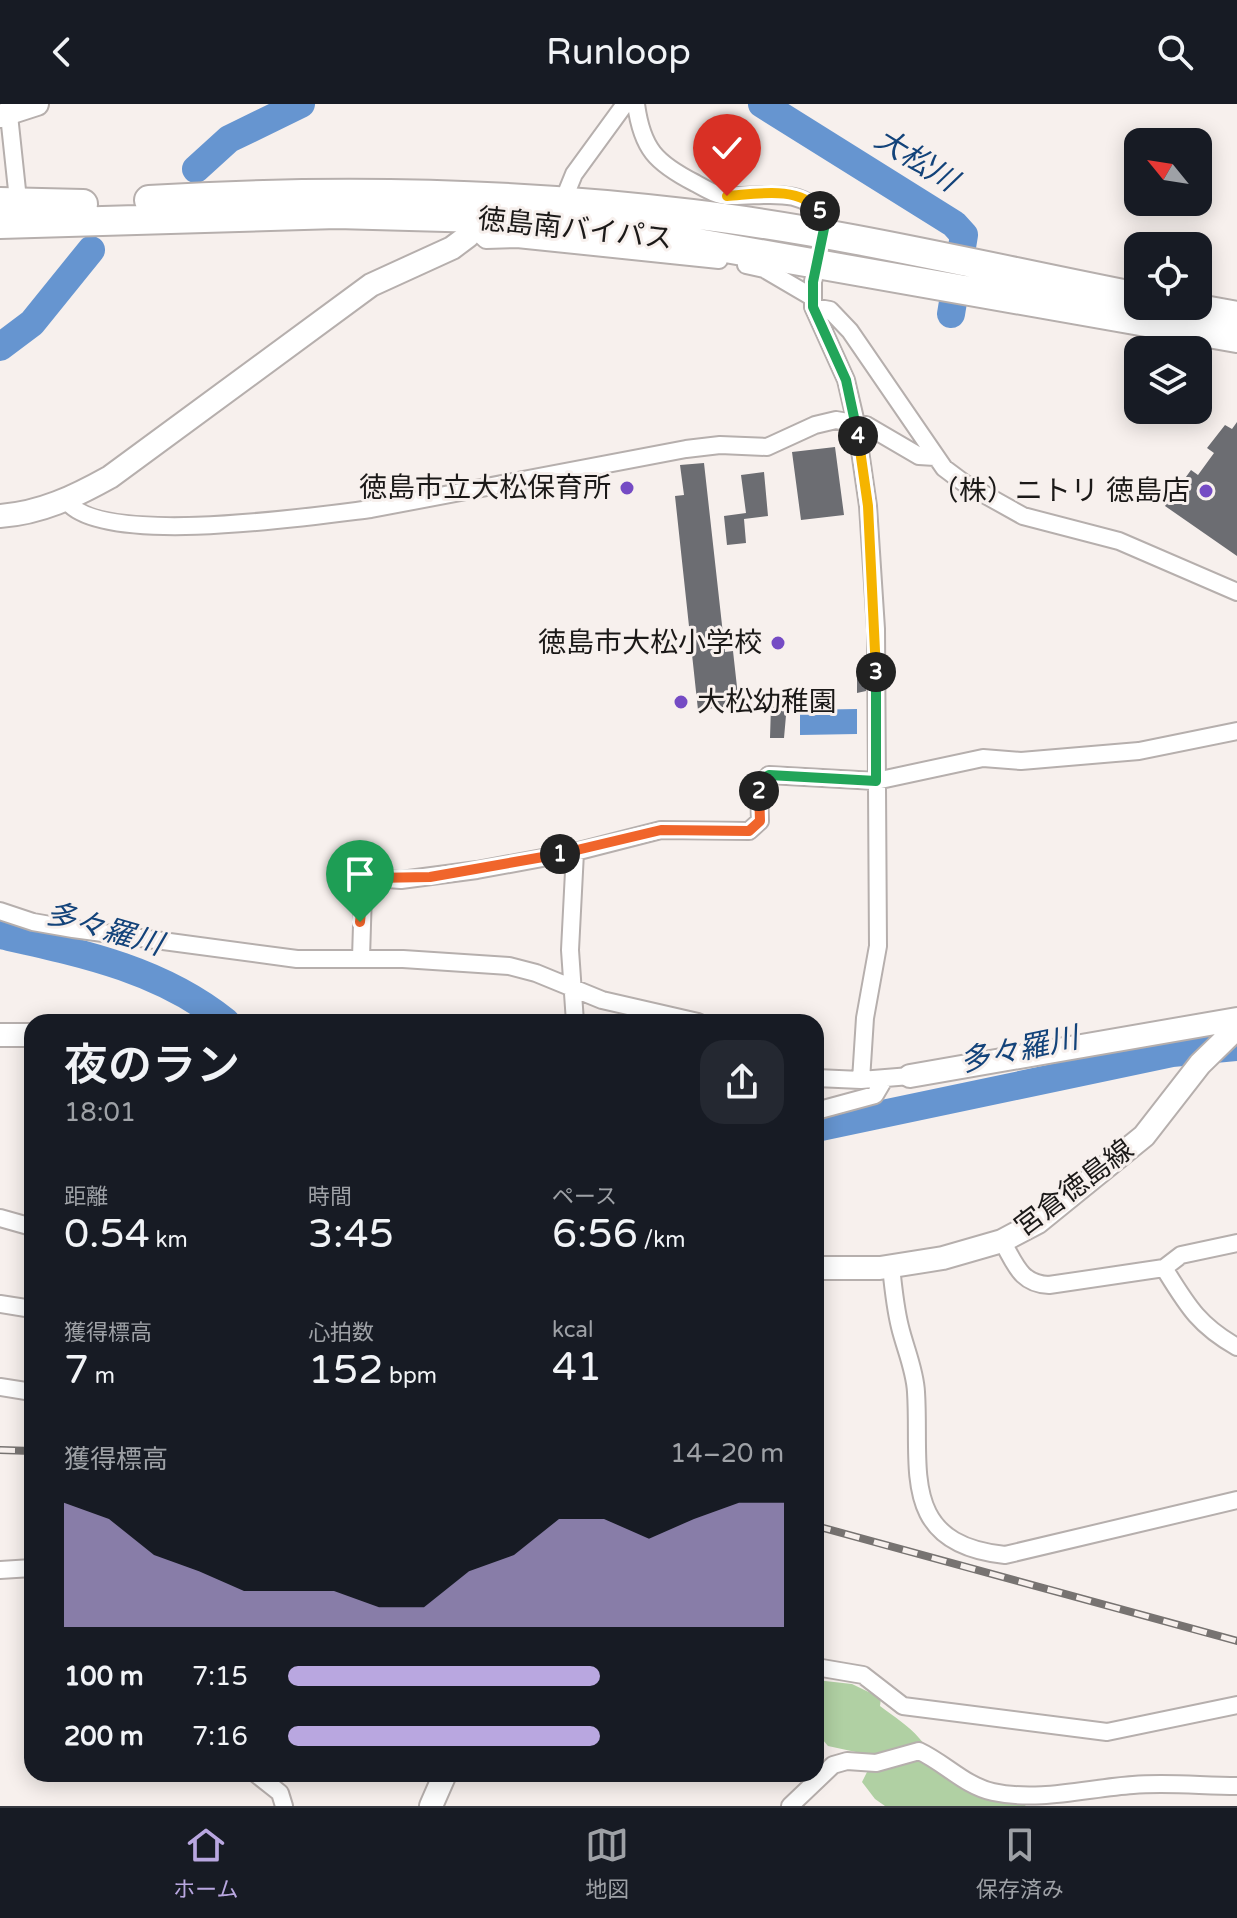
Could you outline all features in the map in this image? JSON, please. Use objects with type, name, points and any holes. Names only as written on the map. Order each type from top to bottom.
[{"type":"highway","name":"徳島南バイパス","points":[[481,214],[563,201],[695,215],[820,250],[1237,338]]},
{"type":"highway","name":"徳島南バイパス","points":[[10,213],[481,214],[692,242],[820,250],[1124,295]]},
{"type":"highway","points":[[1212,311],[1237,316]]},
{"type":"street","points":[[10,213],[5,116],[37,104]]},
{"type":"street","points":[[563,201],[574,174],[625,104]]},
{"type":"street","points":[[636,104],[642,133],[656,160],[665,168],[712,193],[727,196],[788,194],[804,198],[817,206],[826,219],[813,302],[846,380],[856,423],[868,506],[876,629],[878,946],[865,1018],[861,1080]]},
{"type":"street","points":[[481,214],[486,240],[517,239],[711,259],[764,269],[830,310],[850,331],[935,457],[964,483],[1023,516],[1119,541],[1237,592]]},
{"type":"street","points":[[0,516],[21,515],[67,501],[110,477],[360,293],[406,266],[452,248],[481,214]]},
{"type":"street","points":[[67,501],[73,510],[122,523],[179,526],[242,523],[371,509],[686,449],[720,445],[767,447],[824,421],[856,423],[881,433],[919,456],[935,457]]},
{"type":"street","points":[[361,958],[363,892],[372,878],[430,877],[575,852],[661,830],[749,831],[760,821],[759,787],[769,775],[876,781],[983,758],[1021,761],[1139,751],[1237,731]]},
{"type":"street","points":[[574,1014],[572,988],[575,852]]},
{"type":"street","points":[[0,911],[33,922],[73,929],[297,959],[361,958],[509,966],[536,973],[602,1000],[663,1014]]},
{"type":"street","points":[[824,1078],[861,1080],[910,1076],[1236,1026]]},
{"type":"street","name":"宮倉徳島線","points":[[824,1268],[891,1266],[943,1258],[1002,1241],[1038,1222],[1144,1136],[1200,1064],[1236,1026]]},
{"type":"street","points":[[0,1035],[24,1035]]},
{"type":"street","points":[[824,1109],[875,1095],[885,1078]]},
{"type":"street","points":[[0,1218],[24,1225]]},
{"type":"street","points":[[1002,1241],[1019,1273],[1035,1285],[1164,1268],[1181,1255],[1237,1243]]},
{"type":"street","points":[[891,1266],[899,1325],[916,1391],[917,1489],[927,1512],[947,1534],[986,1553],[1005,1555],[1237,1500]]},
{"type":"street","points":[[1164,1268],[1191,1312],[1211,1332],[1237,1347]]},
{"type":"street","points":[[0,1304],[24,1308]]},
{"type":"street","points":[[0,1387],[24,1391]]},
{"type":"street","points":[[0,1570],[24,1568]]},
{"type":"street","points":[[824,1668],[863,1675],[903,1706],[1107,1732],[1237,1705]]},
{"type":"street","points":[[824,1774],[833,1765],[847,1761],[876,1763],[919,1751],[940,1761],[969,1783],[993,1792],[1023,1795],[1140,1784],[1237,1786]]},
{"type":"street","points":[[266,1782],[280,1793],[284,1806]]},
{"type":"street","points":[[431,1806],[442,1782]]},
{"type":"street","points":[[790,1806],[815,1782]]},
{"type":"green space","points":[[824,1681],[852,1684],[881,1698],[880,1706],[906,1725],[958,1782],[980,1793],[1014,1796],[1026,1806],[885,1806],[862,1782],[869,1768],[865,1754],[828,1746],[824,1741]]},
{"type":"water","points":[[857,709],[857,734],[800,735],[800,710]]},
{"type":"building","name":"（株）ニトリ 徳島店","points":[[1237,422],[1237,556],[1165,506],[1191,470],[1198,475],[1214,453],[1207,448],[1225,425],[1232,429]]},
{"type":"building","points":[[835,447],[844,515],[801,520],[792,452]]},
{"type":"building","points":[[704,463],[725,652],[733,651],[739,705],[698,710],[675,496],[684,495],[680,465]]},
{"type":"building","points":[[764,472],[768,516],[744,519],[746,543],[727,545],[724,516],[746,513],[741,475]]},
{"type":"building","points":[[865,670],[866,691],[857,693],[857,671]]},
{"type":"building","points":[[801,690],[802,696],[769,699],[768,692]]},
{"type":"building","points":[[787,704],[784,738],[770,738],[771,706]]},
{"type":"waterway","name":"大松川","points":[[196,169],[229,139],[301,104]]},
{"type":"waterway","name":"大松川","points":[[762,104],[954,224],[964,235],[951,314]]},
{"type":"waterway","name":"大松川","points":[[0,347],[32,323],[91,250]]},
{"type":"waterway","name":"多々羅川","points":[[0,935],[119,965],[174,989],[215,1014]]},
{"type":"waterway","name":"多々羅川","points":[[824,1126],[1172,1053],[1237,1047]]},
{"type":"railway","points":[[0,1450],[24,1451]]},
{"type":"railway","points":[[824,1528],[1237,1641]]},
{"type":"place","name":"徳島市立大松保育所","points":[[627,488]]},
{"type":"place","name":"（株）ニトリ 徳島店","points":[[1206,491]]},
{"type":"place","name":"徳島市大松小学校","points":[[778,643]]},
{"type":"place","name":"大松幼稚園","points":[[681,702]]},
{"type":"route","points":[[360,922],[363,892],[372,878],[401,880],[477,870],[575,852],[661,830],[749,831],[760,821],[759,787],[762,779],[769,775],[876,781],[876,629],[868,506],[856,423],[846,380],[834,349],[817,321],[812,297],[826,219],[817,206],[804,198],[788,194],[727,196]]}]
